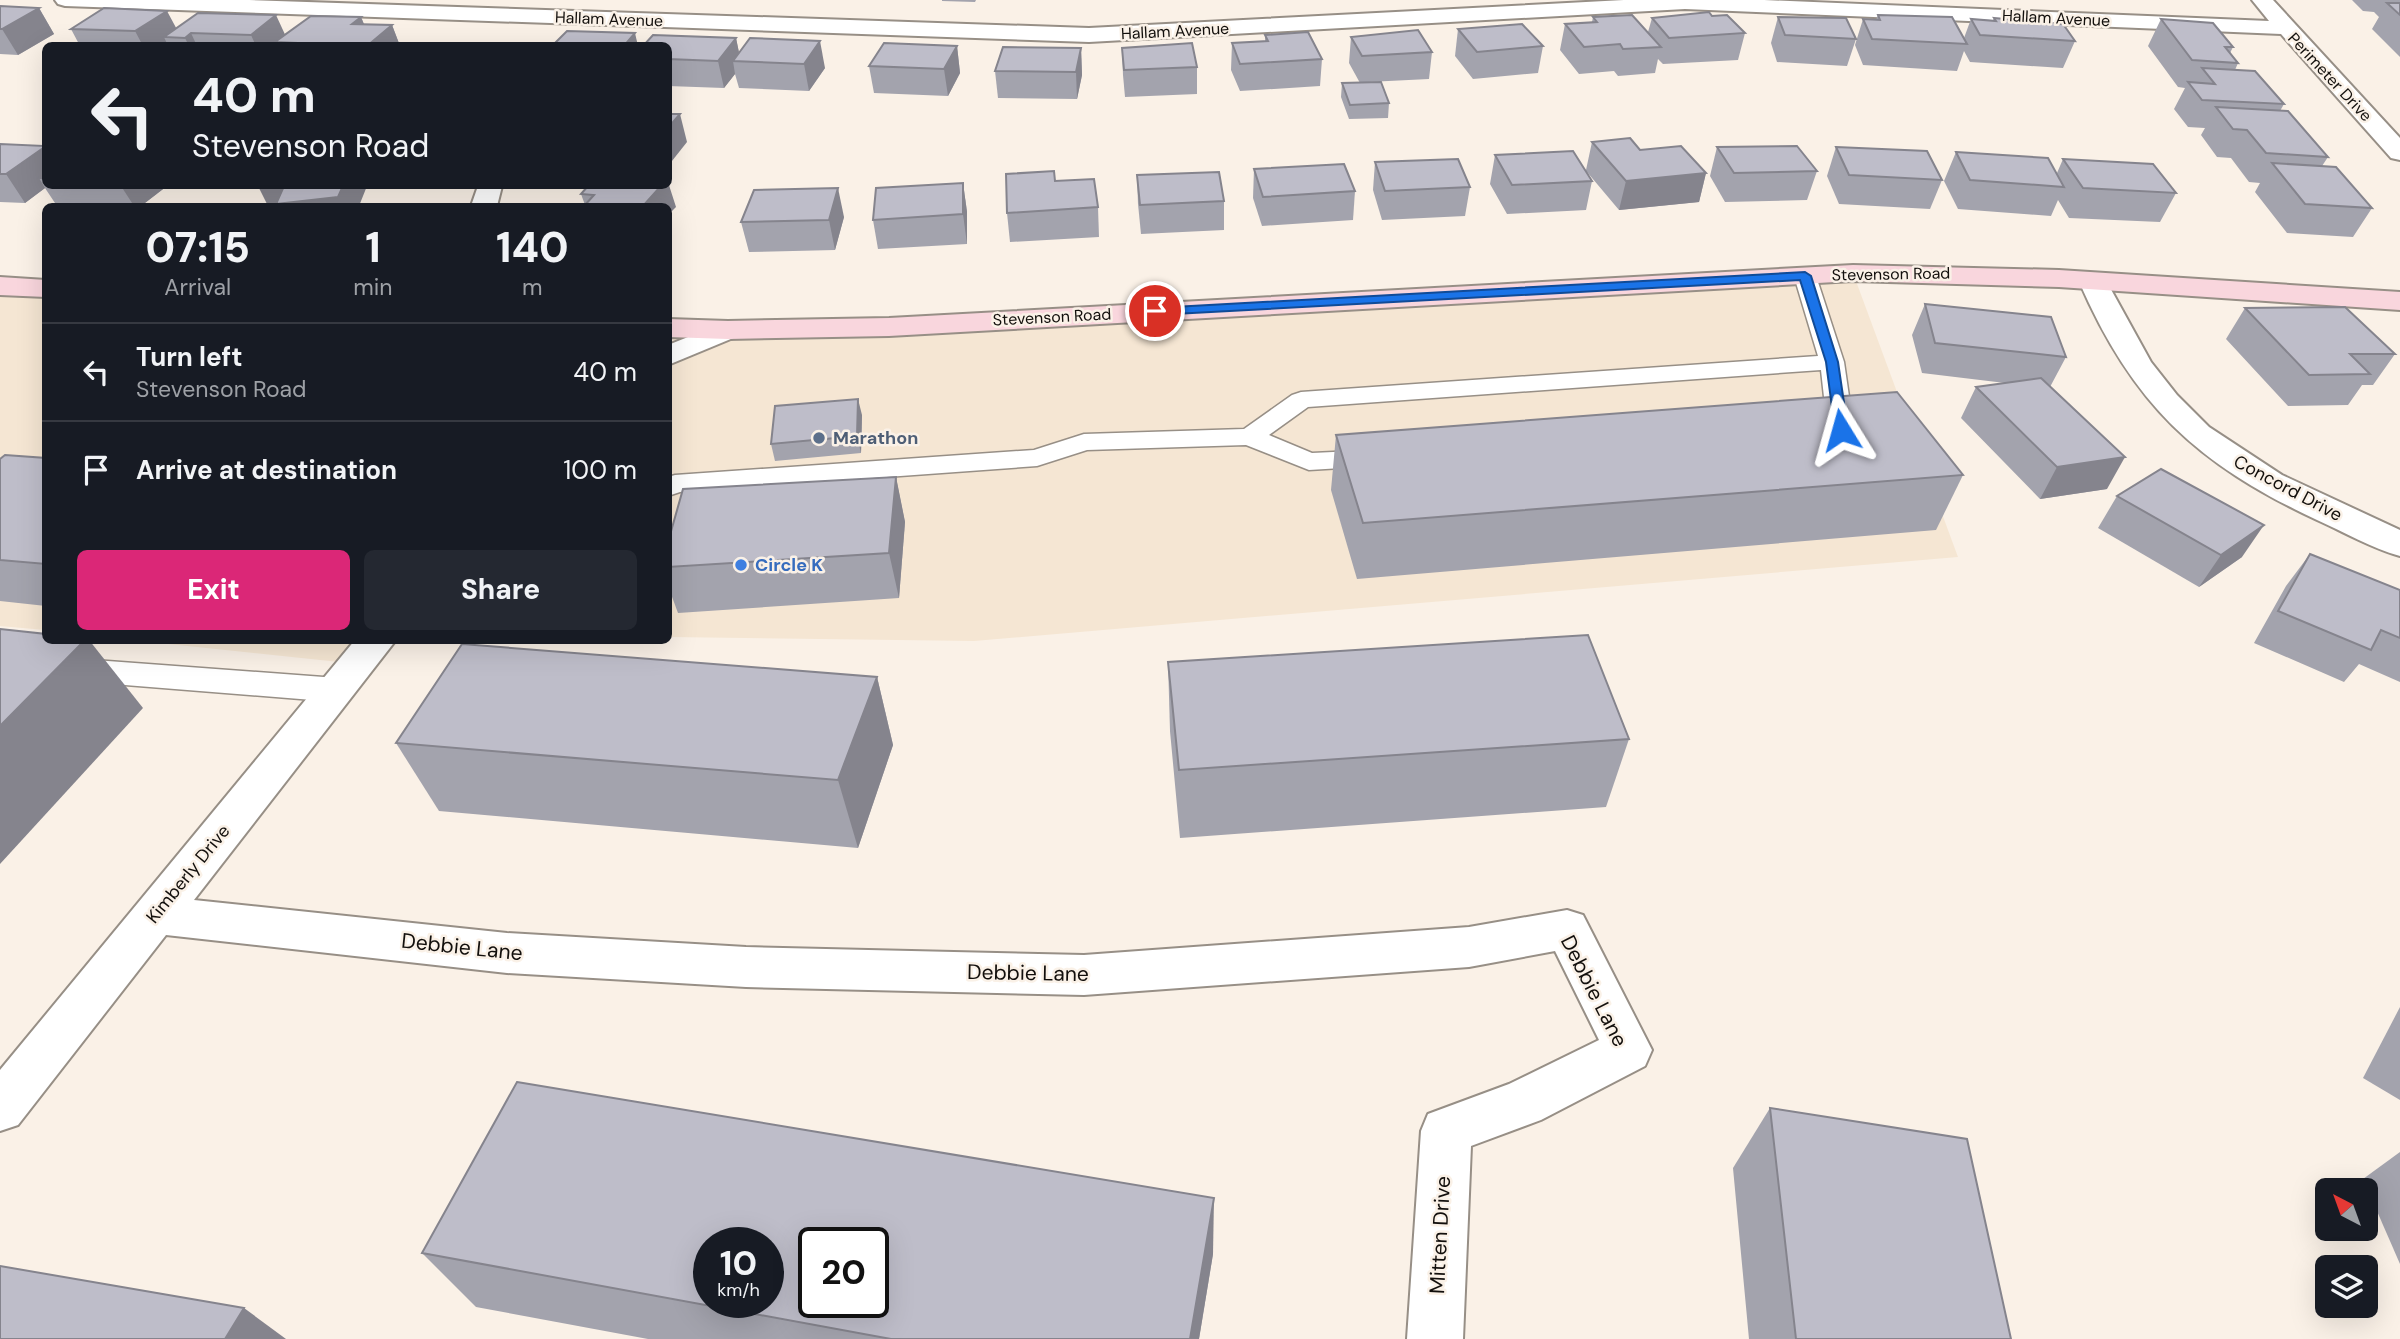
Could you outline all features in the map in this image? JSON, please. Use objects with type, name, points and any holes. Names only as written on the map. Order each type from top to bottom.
[{"type":"main road","name":"Stevenson Road","points":[[672,328],[728,330],[889,327],[1805,276],[1937,273],[2400,301]]},
{"type":"main road","points":[[0,286],[42,289]]},
{"type":"street","name":"Hallam Avenue","points":[[65,0],[1089,35],[1197,21],[1717,1],[2286,28]]},
{"type":"street","points":[[722,23],[727,0]]},
{"type":"street","name":"Perimeter Drive","points":[[2262,0],[2400,153]]},
{"type":"street","points":[[510,35],[531,16]]},
{"type":"street","name":"Concord Drive","points":[[2093,281],[2103,304],[2150,383],[2196,433],[2231,459],[2285,491],[2400,544]]},
{"type":"street","points":[[672,354],[728,330]]},
{"type":"street","name":"Kimberly Drive","points":[[0,1108],[374,644]]},
{"type":"street","name":"Debbie Lane","points":[[155,915],[507,953],[746,967],[1084,975],[1469,947],[1567,929],[1628,1050],[1523,1103],[1446,1131]]},
{"type":"street","name":"Mitten Drive","points":[[1435,1339],[1446,1131]]},
{"type":"lane","points":[[1800,433],[1841,430],[1832,362],[1805,276]]},
{"type":"lane","points":[[1250,437],[1301,400],[1832,362]]},
{"type":"lane","points":[[672,485],[1037,458],[1084,442],[1250,437],[1308,462],[1404,456]]},
{"type":"lane","points":[[0,664],[337,690]]},
{"type":"shaded area","points":[[1853,273],[1958,557],[974,641],[672,637],[672,328]]},
{"type":"shaded area","points":[[0,286],[42,289],[42,630],[0,626]]},
{"type":"shaded area","points":[[168,644],[375,644],[358,664]]},
{"type":"building","points":[[2387,3],[2400,3],[2400,15]]},
{"type":"building","points":[[0,6],[39,8],[0,29]]},
{"type":"building","points":[[104,8],[167,11],[135,31],[71,29]]},
{"type":"building","points":[[1709,12],[1712,16],[1727,15],[1745,33],[1669,38],[1652,18]]},
{"type":"building","points":[[198,13],[276,15],[251,35],[191,33],[185,38],[164,37]]},
{"type":"building","points":[[1632,15],[1661,47],[1623,49],[1620,44],[1584,47],[1565,24],[1597,22],[1593,17]]},
{"type":"building","points":[[1878,15],[1952,17],[1967,44],[1872,39],[1863,19],[1880,20]]},
{"type":"building","points":[[311,16],[361,17],[352,24],[392,25],[372,42],[275,42]]},
{"type":"building","points":[[1778,17],[1846,18],[1856,39],[1785,35]]},
{"type":"building","points":[[1994,18],[2063,24],[2075,41],[1980,35],[1971,19],[1996,21]]},
{"type":"building","points":[[2161,19],[2213,23],[2233,47],[2225,47],[2238,63],[2192,60]]},
{"type":"building","points":[[1522,24],[1543,46],[1477,52],[1458,29]]},
{"type":"building","points":[[1418,30],[1432,52],[1362,56],[1351,37]]},
{"type":"building","points":[[567,31],[635,33],[627,42],[556,42]]},
{"type":"building","points":[[1308,32],[1322,59],[1240,64],[1232,43],[1268,41],[1265,35]]},
{"type":"building","points":[[653,35],[736,38],[718,61],[672,59],[672,42],[647,42]]},
{"type":"building","points":[[750,38],[820,41],[804,64],[733,61]]},
{"type":"building","points":[[884,43],[957,46],[944,69],[869,66]]},
{"type":"building","points":[[1192,43],[1197,67],[1124,70],[1122,48]]},
{"type":"building","points":[[1003,47],[1081,48],[1076,72],[995,71]]},
{"type":"building","points":[[2202,68],[2255,71],[2284,104],[2202,100],[2188,82],[2215,84]]},
{"type":"building","points":[[1381,82],[1389,103],[1350,105],[1342,83]]},
{"type":"building","points":[[2216,107],[2288,111],[2328,157],[2266,153],[2247,130],[2233,129]]},
{"type":"building","points":[[672,114],[680,114],[672,123]]},
{"type":"building","points":[[1630,138],[1640,150],[1681,146],[1706,173],[1626,181],[1592,142]]},
{"type":"building","points":[[0,144],[42,146],[42,149],[6,174],[0,174]]},
{"type":"building","points":[[1797,146],[1817,171],[1734,173],[1717,147]]},
{"type":"building","points":[[1836,147],[1927,151],[1942,180],[1849,175]]},
{"type":"building","points":[[1573,151],[1592,181],[1512,185],[1495,155]]},
{"type":"building","points":[[1956,152],[2048,158],[2064,187],[1970,180]]},
{"type":"building","points":[[1458,159],[1470,187],[1385,191],[1375,162]]},
{"type":"building","points":[[2063,159],[2153,164],[2176,193],[2083,188]]},
{"type":"building","points":[[2272,163],[2336,167],[2372,208],[2305,204]]},
{"type":"building","points":[[1344,164],[1355,191],[1263,197],[1254,169]]},
{"type":"building","points":[[1054,171],[1055,181],[1094,179],[1098,207],[1007,213],[1006,174]]},
{"type":"building","points":[[1219,172],[1224,201],[1140,205],[1137,175]]},
{"type":"building","points":[[963,183],[963,214],[873,220],[876,188]]},
{"type":"building","points":[[838,188],[829,220],[741,222],[754,190]]},
{"type":"building","points":[[283,189],[342,189],[338,197],[276,203]]},
{"type":"building","points":[[585,189],[658,189],[646,203],[587,203],[594,195],[581,194]]},
{"type":"building","points":[[1925,304],[2051,317],[2066,357],[1935,343]]},
{"type":"building","points":[[2345,307],[2395,354],[2350,354],[2370,374],[2309,375],[2245,308]]},
{"type":"building","points":[[2041,378],[2125,457],[2057,467],[1976,387]]},
{"type":"building","points":[[1897,392],[1963,475],[1363,523],[1336,435]]},
{"type":"building","points":[[858,399],[857,436],[771,444],[775,406]]},
{"type":"building","points":[[5,455],[42,458],[42,564],[0,560],[0,459]]},
{"type":"building","points":[[2161,469],[2264,525],[2221,555],[2117,496]]},
{"type":"building","points":[[896,477],[889,553],[672,567],[672,528],[683,489]]},
{"type":"building","points":[[2310,554],[2400,590],[2400,638],[2381,630],[2371,650],[2278,611]]},
{"type":"building","points":[[0,629],[42,634],[42,644],[81,644],[0,726]]},
{"type":"building","points":[[1588,635],[1629,739],[1179,770],[1168,662]]},
{"type":"building","points":[[462,644],[877,677],[838,780],[396,743]]},
{"type":"building","points":[[517,1082],[1214,1198],[1190,1339],[891,1339],[776,1318],[784,1318],[784,1227],[693,1227],[693,1303],[422,1253]]},
{"type":"building","points":[[1770,1108],[1967,1139],[2011,1339],[1796,1339]]},
{"type":"building","points":[[0,1266],[244,1308],[225,1339],[0,1339]]},
{"type":"place","name":"Marathon","points":[[819,438]]},
{"type":"place","name":"Circle K","points":[[741,565]]},
{"type":"route","points":[[1155,311],[1805,276],[1832,362],[1841,430]]}]
